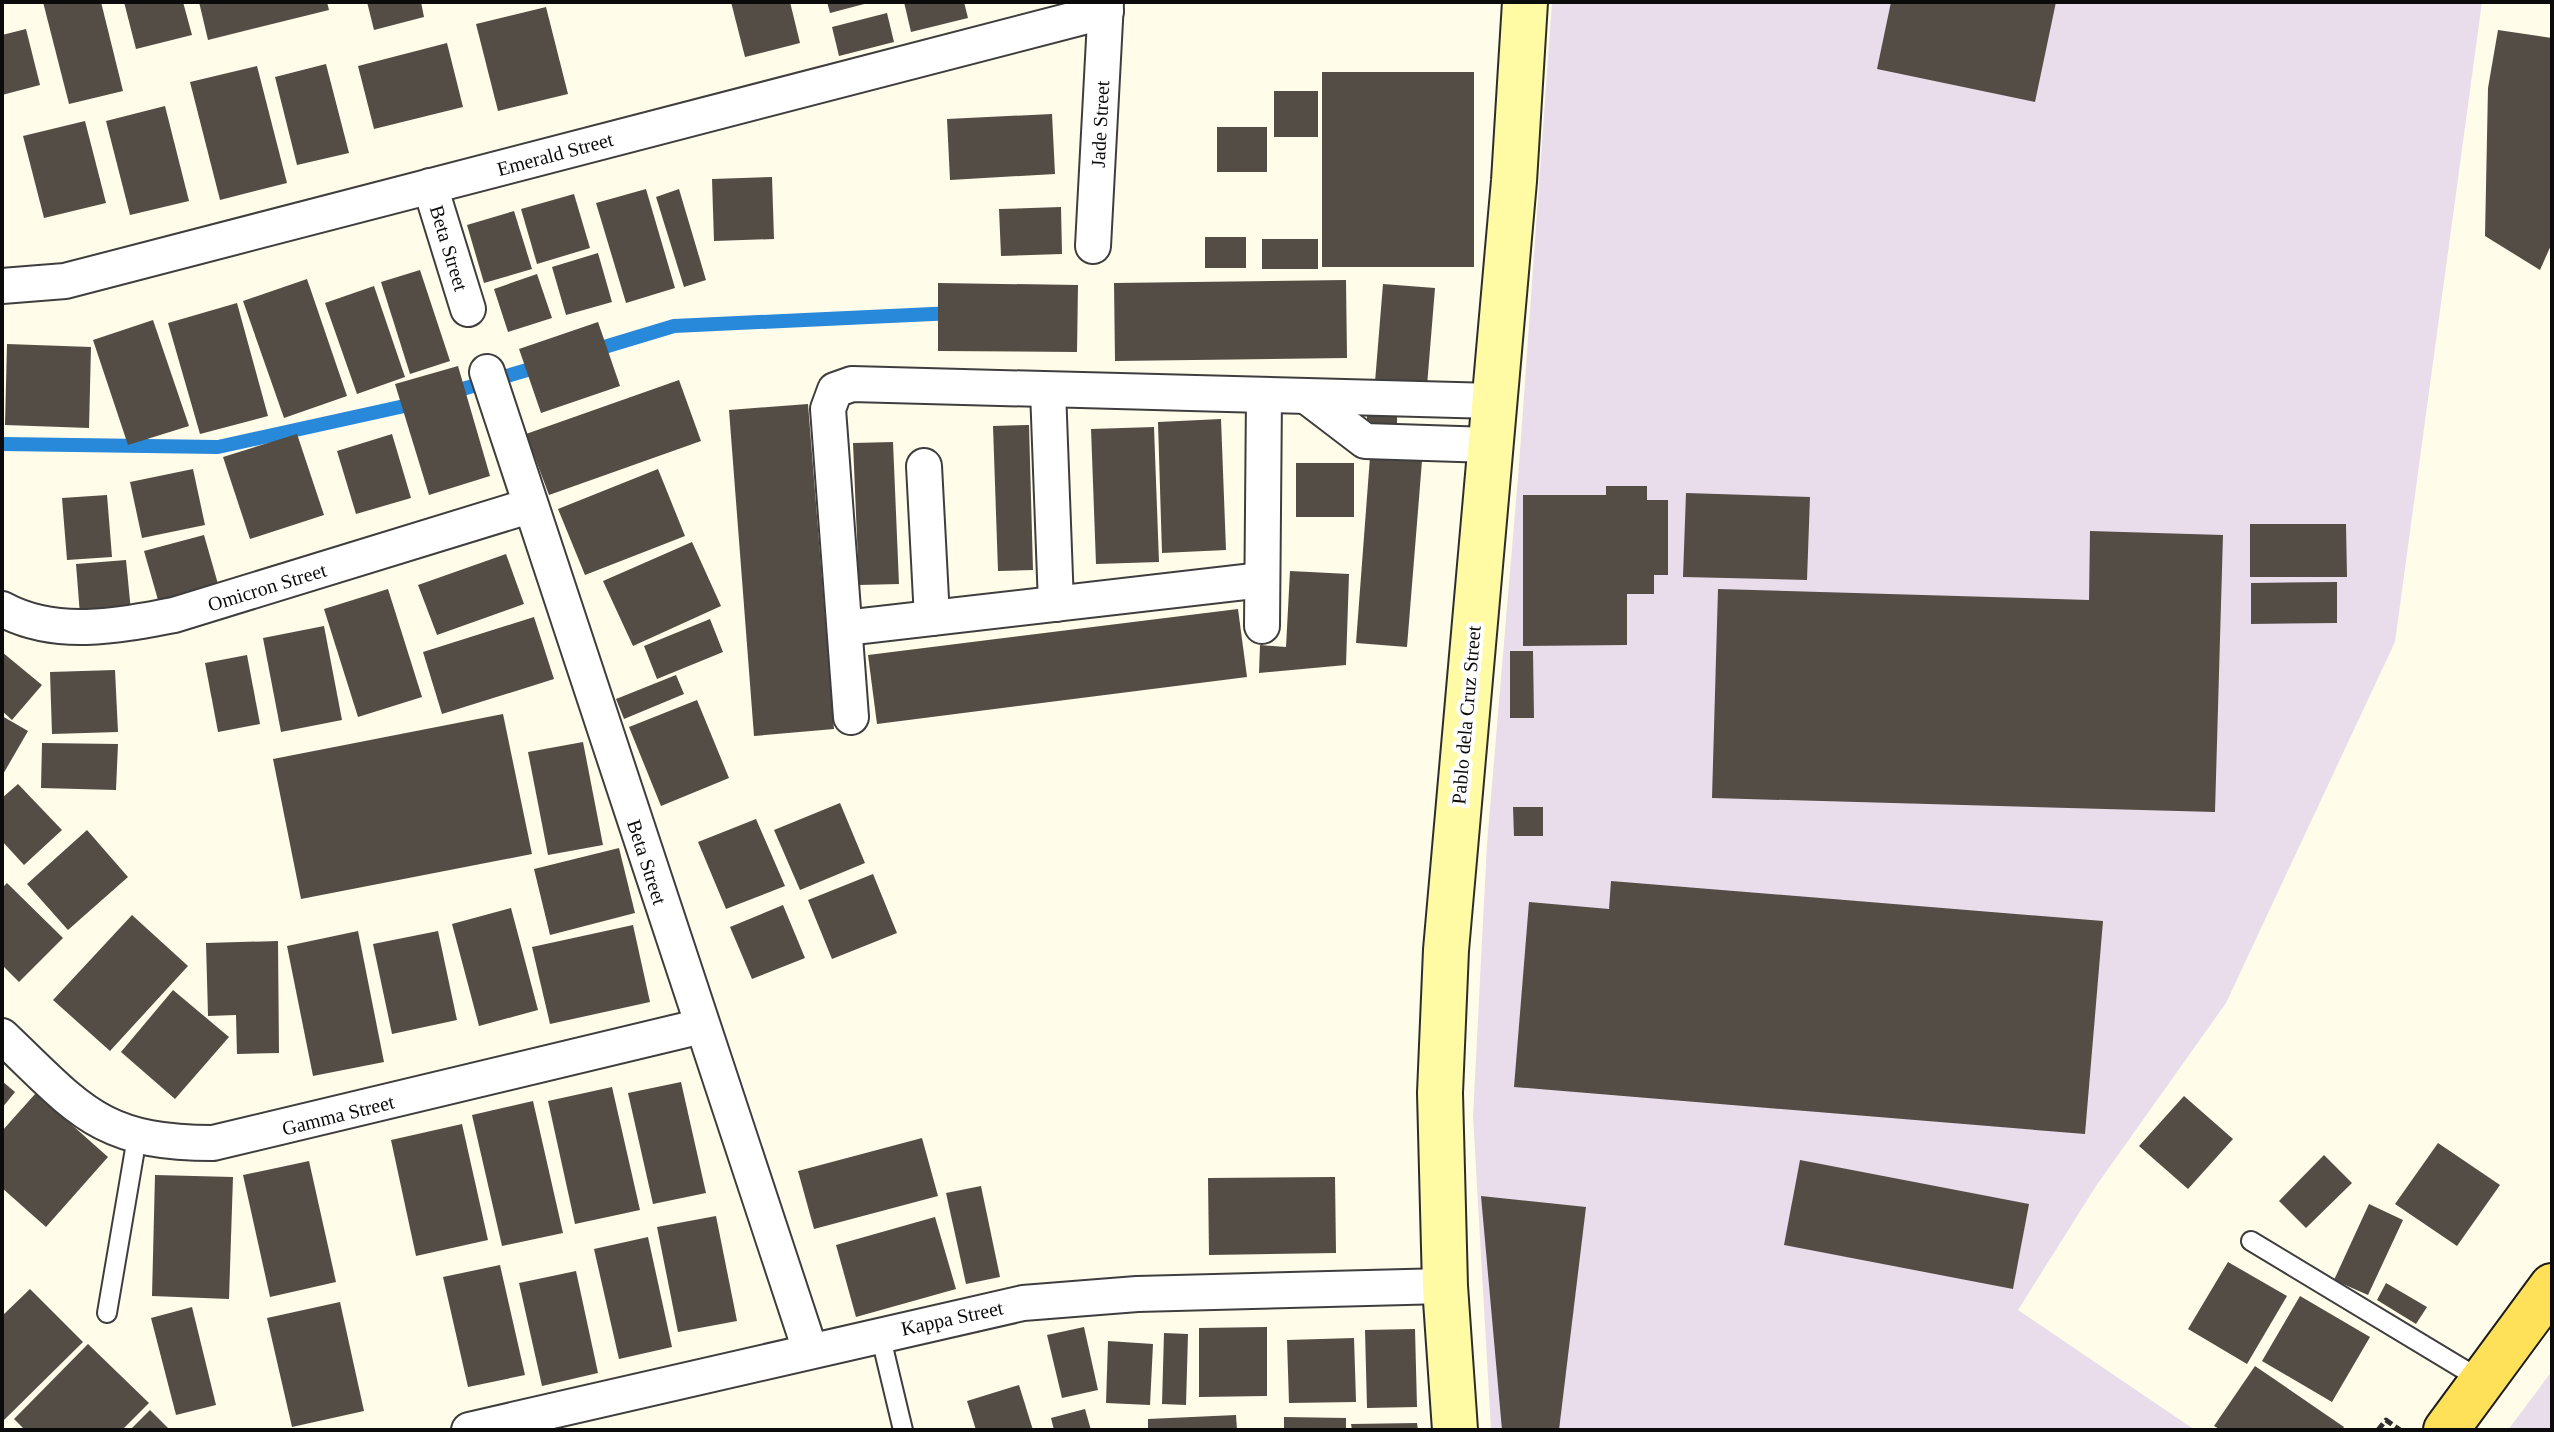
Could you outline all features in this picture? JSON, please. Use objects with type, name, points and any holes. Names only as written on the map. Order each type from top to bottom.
[{"type":"main road","points":[[2446,1430],[2552,1286]]},
{"type":"street","name":"Pablo dela Cruz Street","points":[[1455,1430],[1445,1286],[1440,1093],[1446,950],[1514,181],[1525,2]]},
{"type":"street","name":"Emerald Street","points":[[2,286],[65,281],[1106,7]]},
{"type":"street","name":"Jade Street","points":[[1093,246],[1106,7]]},
{"type":"street","name":"Beta Street","points":[[430,186],[468,309]]},
{"type":"street","name":"Beta Street","points":[[487,372],[810,1350]]},
{"type":"street","points":[[851,717],[828,409],[835,390],[852,384],[1494,401]]},
{"type":"street","points":[[1048,390],[1056,604]]},
{"type":"street","points":[[1262,626],[1264,396]]},
{"type":"street","points":[[1306,396],[1365,441],[1490,445]]},
{"type":"street","points":[[924,466],[932,618]]},
{"type":"street","name":"Omicron Street","points":[[2,609],[21,620],[71,628],[121,625],[174,615],[529,506]]},
{"type":"street","points":[[845,628],[1262,580]]},
{"type":"street","name":"Gamma Street","points":[[2,1036],[73,1103],[103,1125],[137,1137],[213,1143],[702,1026]]},
{"type":"street","name":"Kappa Street","points":[[469,1430],[1023,1303],[1077,1297],[1445,1286]]},
{"type":"lane","points":[[107,1313],[137,1137]]},
{"type":"lane","points":[[2251,1241],[2483,1381]]},
{"type":"lane","points":[[880,1334],[903,1430]]},
{"type":"path","points":[[2378,1430],[2386,1420],[2400,1430]]},
{"type":"shaded area","points":[[1552,2],[2482,2],[2395,642],[2226,1003],[2096,1186],[2018,1310],[2195,1430],[1491,1430],[1473,1116],[1487,844],[1519,465]]},
{"type":"shaded area","points":[[2552,1371],[2552,1430],[2508,1430]]},
{"type":"building","points":[[43,2],[101,2],[123,91],[69,104]]},
{"type":"building","points":[[124,2],[183,2],[192,35],[136,49]]},
{"type":"building","points":[[199,2],[327,2],[329,10],[208,40]]},
{"type":"building","points":[[367,2],[421,2],[424,17],[374,30]]},
{"type":"building","points":[[731,2],[790,2],[800,43],[745,57]]},
{"type":"building","points":[[827,2],[867,2],[868,3],[830,13]]},
{"type":"building","points":[[904,2],[964,2],[968,18],[911,32]]},
{"type":"building","points":[[1891,2],[2056,2],[2035,102],[1877,69]]},
{"type":"building","points":[[546,7],[568,94],[498,111],[476,24]]},
{"type":"building","points":[[887,13],[894,42],[839,56],[832,27]]},
{"type":"building","points":[[26,29],[40,85],[2,95],[2,35]]},
{"type":"building","points":[[2498,30],[2552,38],[2552,243],[2540,270],[2485,236],[2488,88]]},
{"type":"building","points":[[447,43],[463,107],[374,129],[358,66]]},
{"type":"building","points":[[326,64],[349,153],[297,165],[275,77]]},
{"type":"building","points":[[257,66],[287,183],[220,200],[190,82]]},
{"type":"building","points":[[1322,72],[1474,72],[1474,267],[1322,267]]},
{"type":"building","points":[[1274,91],[1318,91],[1318,137],[1274,137]]},
{"type":"building","points":[[165,106],[189,201],[130,215],[106,121]]},
{"type":"building","points":[[1052,114],[1055,174],[950,180],[947,119]]},
{"type":"building","points":[[85,121],[106,203],[44,218],[23,136]]},
{"type":"building","points":[[1217,127],[1267,127],[1267,172],[1217,172]]},
{"type":"building","points":[[772,177],[774,239],[714,241],[712,179]]},
{"type":"building","points":[[646,189],[675,288],[626,303],[596,203]]},
{"type":"building","points":[[679,189],[706,280],[684,287],[656,197]]},
{"type":"building","points":[[574,194],[590,248],[537,264],[521,209]]},
{"type":"building","points":[[1061,207],[1062,254],[1001,256],[999,209]]},
{"type":"building","points":[[514,211],[532,269],[484,283],[467,225]]},
{"type":"building","points":[[1205,237],[1246,237],[1246,268],[1205,268]]},
{"type":"building","points":[[1262,239],[1318,239],[1318,269],[1262,269]]},
{"type":"building","points":[[598,253],[612,302],[566,315],[552,267]]},
{"type":"building","points":[[420,270],[450,361],[410,374],[381,282]]},
{"type":"building","points":[[537,274],[552,318],[508,332],[494,289]]},
{"type":"building","points":[[307,279],[347,396],[284,418],[243,301]]},
{"type":"building","points":[[1346,280],[1347,358],[1115,361],[1114,283]]},
{"type":"building","points":[[938,283],[1078,285],[1077,352],[938,351]]},
{"type":"building","points":[[1383,284],[1435,288],[1427,386],[1375,382]]},
{"type":"building","points":[[374,286],[405,377],[357,394],[325,303]]},
{"type":"building","points":[[237,303],[268,416],[200,434],[168,323]]},
{"type":"building","points":[[153,320],[189,426],[128,445],[93,340]]},
{"type":"building","points":[[598,322],[620,386],[541,413],[519,349]]},
{"type":"building","points":[[7,344],[91,347],[89,428],[5,425]]},
{"type":"building","points":[[458,366],[490,476],[429,495],[395,384]]},
{"type":"building","points":[[679,380],[701,441],[549,495],[526,434]]},
{"type":"building","points":[[808,404],[834,729],[754,736],[729,410]]},
{"type":"building","points":[[1367,412],[1397,413],[1397,427],[1367,426]]},
{"type":"building","points":[[1221,419],[1226,550],[1162,553],[1158,422]]},
{"type":"building","points":[[1029,425],[1033,570],[998,571],[993,426]]},
{"type":"building","points":[[1154,427],[1159,562],[1096,564],[1091,429]]},
{"type":"building","points":[[297,434],[324,515],[250,539],[223,457]]},
{"type":"building","points":[[392,434],[411,498],[356,514],[337,451]]},
{"type":"building","points":[[893,442],[899,584],[859,585],[853,443]]},
{"type":"building","points":[[1370,457],[1422,461],[1407,647],[1356,643]]},
{"type":"building","points":[[1296,463],[1354,463],[1354,517],[1296,517]]},
{"type":"building","points":[[193,469],[205,525],[142,538],[130,482]]},
{"type":"building","points":[[658,469],[685,536],[585,575],[558,509]]},
{"type":"building","points":[[1606,486],[1647,486],[1647,500],[1668,500],[1668,575],[1654,575],[1654,594],[1627,594],[1627,645],[1523,646],[1523,495],[1606,495]]},
{"type":"building","points":[[1686,493],[1810,497],[1807,580],[1683,577]]},
{"type":"building","points":[[107,495],[112,557],[67,560],[62,498]]},
{"type":"building","points":[[2250,524],[2346,524],[2347,577],[2250,577]]},
{"type":"building","points":[[2090,531],[2223,535],[2215,812],[1712,798],[1718,589],[2089,600]]},
{"type":"building","points":[[204,535],[218,584],[158,600],[144,551]]},
{"type":"building","points":[[692,542],[721,606],[633,646],[603,581]]},
{"type":"building","points":[[506,554],[524,604],[437,635],[418,585]]},
{"type":"building","points":[[126,560],[131,611],[80,615],[76,564]]},
{"type":"building","points":[[1290,571],[1349,574],[1346,665],[1259,673],[1260,645],[1286,647]]},
{"type":"building","points":[[2337,582],[2337,623],[2251,624],[2251,583]]},
{"type":"building","points":[[388,589],[422,697],[358,717],[324,609]]},
{"type":"building","points":[[1238,609],[1247,677],[877,724],[868,655]]},
{"type":"building","points":[[534,617],[554,679],[442,714],[423,652]]},
{"type":"building","points":[[710,619],[723,652],[657,679],[644,646]]},
{"type":"building","points":[[324,626],[342,720],[281,732],[263,638]]},
{"type":"building","points":[[1510,651],[1533,651],[1534,718],[1510,718]]},
{"type":"building","points":[[2,652],[42,685],[12,720],[2,711]]},
{"type":"building","points":[[247,655],[260,724],[218,732],[205,663]]},
{"type":"building","points":[[115,670],[118,732],[52,734],[50,672]]},
{"type":"building","points":[[676,675],[684,694],[624,719],[616,699]]},
{"type":"building","points":[[697,700],[729,778],[661,806],[629,727]]},
{"type":"building","points":[[503,714],[532,854],[301,899],[273,759]]},
{"type":"building","points":[[2,716],[28,731],[2,776]]},
{"type":"building","points":[[583,742],[603,845],[548,855],[528,752]]},
{"type":"building","points":[[42,743],[118,744],[116,790],[41,788]]},
{"type":"building","points":[[18,784],[62,830],[24,865],[2,841],[2,798]]},
{"type":"building","points":[[840,803],[865,863],[800,890],[774,830]]},
{"type":"building","points":[[1513,807],[1543,807],[1543,836],[1514,836]]},
{"type":"building","points":[[756,819],[785,886],[726,909],[698,842]]},
{"type":"building","points":[[87,830],[128,877],[68,930],[27,884]]},
{"type":"building","points":[[619,848],[635,913],[550,935],[534,869]]},
{"type":"building","points":[[873,874],[897,933],[832,959],[808,900]]},
{"type":"building","points":[[1611,881],[2103,921],[2085,1134],[1514,1087],[1529,902],[1609,909]]},
{"type":"building","points":[[7,883],[63,938],[19,982],[2,965],[2,888]]},
{"type":"building","points":[[783,905],[805,958],[752,979],[730,927]]},
{"type":"building","points":[[511,908],[538,1010],[479,1026],[452,924]]},
{"type":"building","points":[[132,915],[188,966],[110,1051],[53,1000]]},
{"type":"building","points":[[633,925],[650,1002],[550,1024],[532,947]]},
{"type":"building","points":[[358,931],[384,1062],[313,1076],[287,946]]},
{"type":"building","points":[[438,931],[457,1020],[392,1034],[373,944]]},
{"type":"building","points":[[278,941],[279,1053],[237,1054],[236,1015],[208,1016],[206,943]]},
{"type":"building","points":[[173,990],[229,1037],[175,1099],[121,1052]]},
{"type":"building","points":[[2,1081],[15,1092],[2,1108]]},
{"type":"building","points":[[681,1082],[706,1193],[653,1204],[628,1093]]},
{"type":"building","points":[[612,1087],[640,1210],[575,1224],[548,1101]]},
{"type":"building","points":[[36,1093],[108,1157],[46,1227],[2,1188],[2,1131]]},
{"type":"building","points":[[2184,1096],[2233,1139],[2188,1189],[2139,1146]]},
{"type":"building","points":[[533,1101],[563,1233],[502,1246],[472,1115]]},
{"type":"building","points":[[462,1124],[488,1240],[416,1256],[391,1140]]},
{"type":"building","points":[[922,1138],[938,1196],[814,1229],[798,1171]]},
{"type":"building","points":[[2438,1143],[2500,1185],[2457,1246],[2395,1204]]},
{"type":"building","points":[[2324,1155],[2352,1183],[2306,1228],[2279,1201]]},
{"type":"building","points":[[1800,1160],[2029,1204],[2013,1289],[1784,1245]]},
{"type":"building","points":[[309,1161],[336,1282],[270,1297],[243,1175]]},
{"type":"building","points":[[155,1175],[233,1177],[229,1299],[152,1296]]},
{"type":"building","points":[[1335,1177],[1336,1253],[1209,1255],[1208,1178]]},
{"type":"building","points":[[981,1186],[1000,1277],[966,1284],[946,1193]]},
{"type":"building","points":[[1481,1196],[1586,1207],[1559,1430],[1502,1430]]},
{"type":"building","points":[[2369,1204],[2403,1220],[2368,1295],[2334,1280]]},
{"type":"building","points":[[716,1216],[737,1321],[678,1332],[657,1227]]},
{"type":"building","points":[[935,1217],[956,1289],[856,1317],[836,1245]]},
{"type":"building","points":[[648,1237],[672,1347],[619,1359],[594,1249]]},
{"type":"building","points":[[2228,1262],[2287,1296],[2247,1364],[2188,1329]]},
{"type":"building","points":[[500,1265],[525,1375],[468,1387],[443,1277]]},
{"type":"building","points":[[576,1271],[598,1373],[542,1386],[519,1283]]},
{"type":"building","points":[[2386,1283],[2427,1307],[2416,1324],[2377,1300]]},
{"type":"building","points":[[30,1289],[83,1342],[2,1422],[2,1316]]},
{"type":"building","points":[[2300,1296],[2370,1337],[2332,1402],[2262,1361]]},
{"type":"building","points":[[340,1302],[364,1411],[292,1427],[267,1318]]},
{"type":"building","points":[[192,1307],[216,1405],[176,1415],[151,1318]]},
{"type":"building","points":[[1084,1327],[1098,1390],[1062,1398],[1047,1335]]},
{"type":"building","points":[[1267,1327],[1267,1396],[1199,1397],[1199,1328]]},
{"type":"building","points":[[1415,1329],[1417,1407],[1367,1408],[1365,1330]]},
{"type":"building","points":[[1164,1333],[1188,1334],[1186,1405],[1162,1404]]},
{"type":"building","points":[[1354,1338],[1356,1402],[1289,1403],[1287,1340]]},
{"type":"building","points":[[1108,1341],[1153,1344],[1150,1405],[1106,1403]]},
{"type":"building","points":[[88,1344],[149,1403],[122,1430],[25,1430],[14,1419]]},
{"type":"building","points":[[2255,1366],[2344,1427],[2342,1430],[2221,1430],[2214,1426]]},
{"type":"building","points":[[1019,1385],[1033,1430],[976,1430],[967,1401]]},
{"type":"building","points":[[1085,1409],[1091,1430],[1054,1430],[1051,1418]]},
{"type":"building","points":[[150,1410],[170,1430],[130,1430]]},
{"type":"building","points":[[1236,1415],[1237,1430],[1148,1430],[1148,1419]]},
{"type":"building","points":[[1284,1417],[1346,1418],[1346,1430],[1284,1430]]},
{"type":"building","points":[[1417,1423],[1418,1430],[1352,1430],[1351,1424]]},
{"type":"waterway","points":[[591,351],[674,326],[954,313]]},
{"type":"waterway","points":[[449,393],[544,365]]},
{"type":"waterway","points":[[2,444],[218,447],[418,403]]}]
